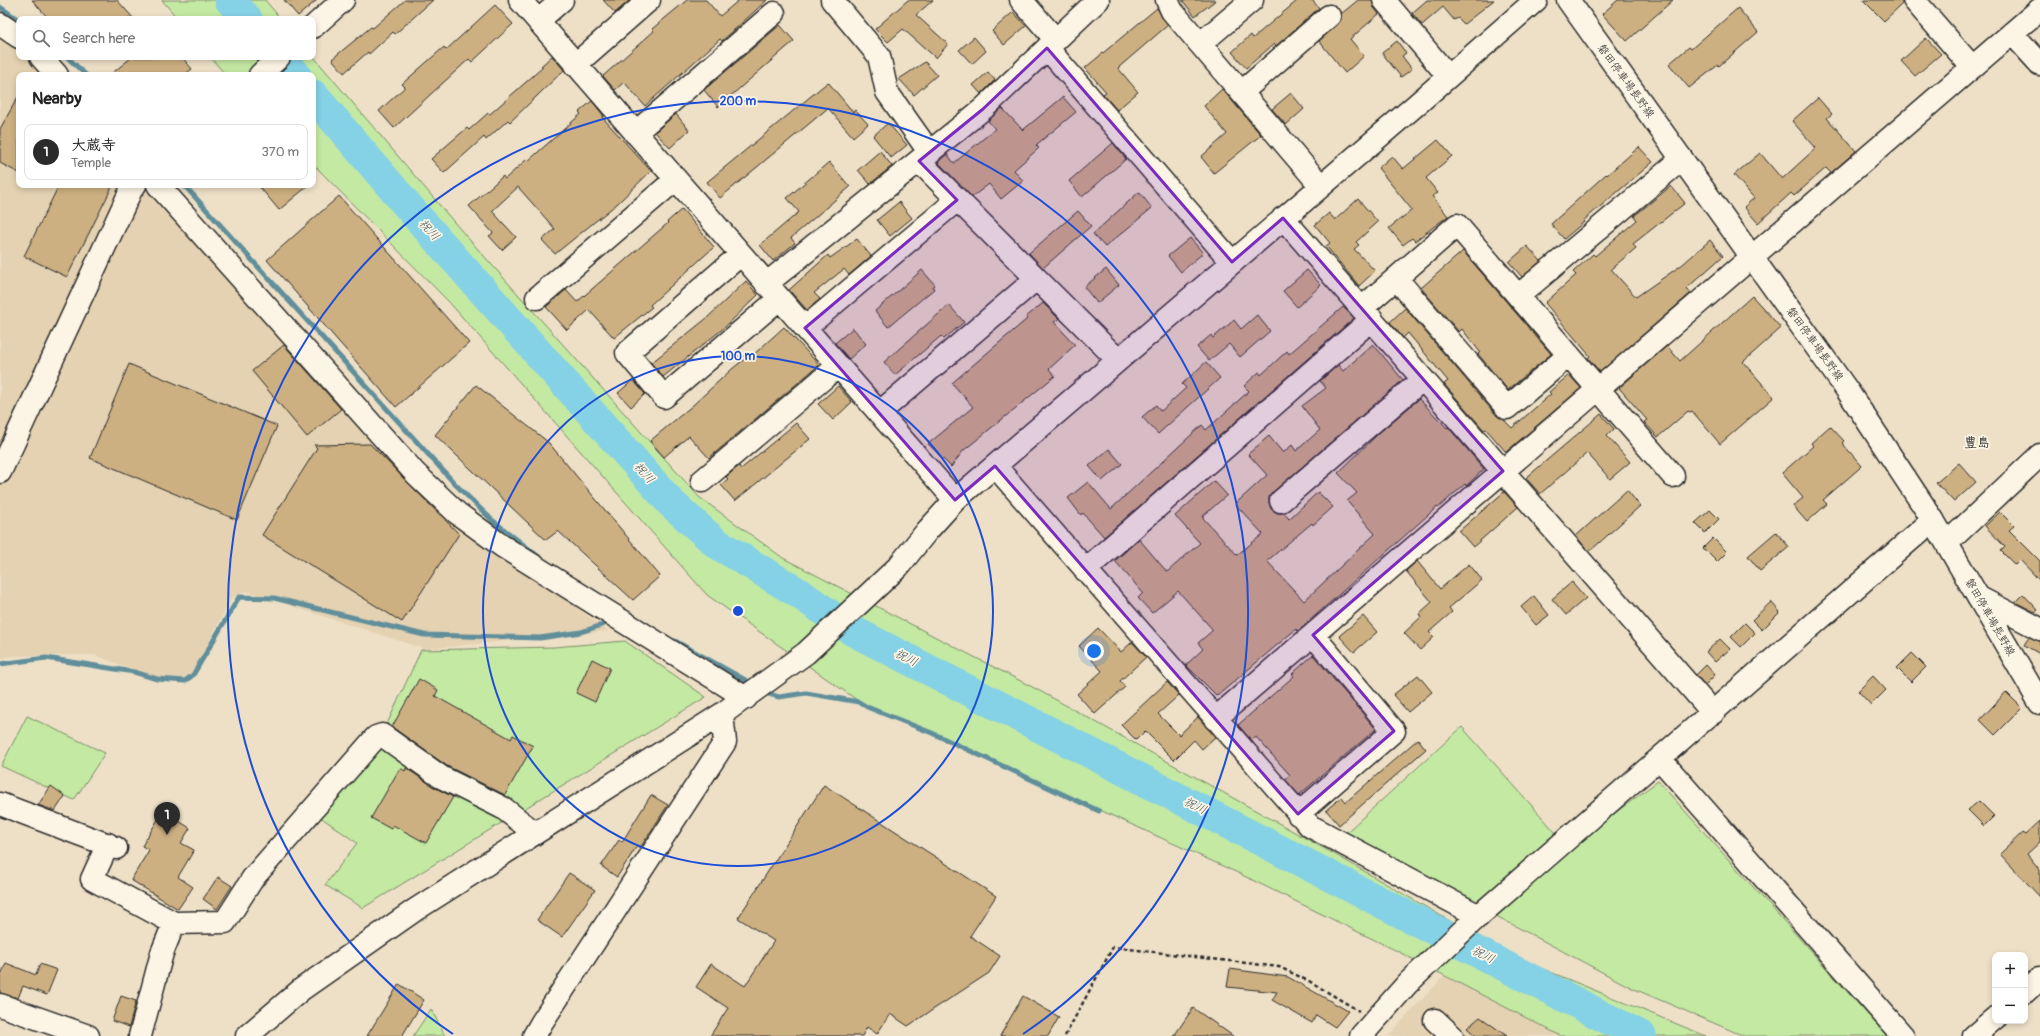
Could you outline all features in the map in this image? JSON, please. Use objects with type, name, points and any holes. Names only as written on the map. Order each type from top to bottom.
[{"type":"street","points":[[316,24],[343,0]]},
{"type":"street","points":[[520,0],[740,255],[955,500]]},
{"type":"street","points":[[538,21],[562,0]]},
{"type":"street","points":[[575,65],[649,0]]},
{"type":"street","points":[[1021,0],[1051,44],[1232,262]]},
{"type":"street","points":[[740,255],[627,353],[664,397],[772,291],[924,157],[983,110],[1098,0]]},
{"type":"street","points":[[1167,0],[1172,10],[1200,44],[1321,186]]},
{"type":"street","points":[[1200,44],[1252,0]]},
{"type":"street","points":[[247,1036],[302,989],[415,910],[722,714],[806,653],[852,612],[898,567],[927,531],[955,500],[1536,0]]},
{"type":"street","name":"磐田停車場長野線","points":[[1568,0],[1848,390],[1934,520],[2040,703]]},
{"type":"street","points":[[1914,0],[1972,67]]},
{"type":"street","points":[[842,3],[879,56],[887,92],[924,157],[957,200],[1118,360]]},
{"type":"street","points":[[1391,3],[1448,76]]},
{"type":"street","points":[[1215,719],[2040,9]]},
{"type":"street","points":[[635,133],[774,13]]},
{"type":"street","points":[[1242,92],[1329,16]]},
{"type":"street","points":[[0,24],[16,35]]},
{"type":"street","points":[[2012,33],[2040,64]]},
{"type":"street","points":[[44,60],[54,72]]},
{"type":"street","points":[[263,72],[276,60]]},
{"type":"street","points":[[1518,296],[1682,159]]},
{"type":"street","points":[[537,298],[675,180]]},
{"type":"street","points":[[0,472],[133,188]]},
{"type":"street","points":[[161,188],[415,473],[457,513],[502,546],[746,698]]},
{"type":"street","points":[[805,328],[957,200]]},
{"type":"street","points":[[1283,218],[1713,713]]},
{"type":"street","points":[[1085,570],[1367,314],[1396,278],[1457,225],[1673,476]]},
{"type":"street","points":[[1396,278],[1507,408],[1569,355]]},
{"type":"street","points":[[879,414],[1036,279]]},
{"type":"street","points":[[702,481],[838,366]]},
{"type":"street","points":[[1281,501],[1423,379]]},
{"type":"street","points":[[1947,543],[2040,455]]},
{"type":"street","points":[[995,466],[1310,826],[1476,918]]},
{"type":"street","points":[[1368,1028],[1431,960],[1476,918],[1934,520]]},
{"type":"street","points":[[1978,597],[2040,629]]},
{"type":"street","points":[[1298,814],[1394,731],[1313,635]]},
{"type":"street","points":[[534,1036],[725,742],[722,714]]},
{"type":"street","points":[[0,804],[112,846],[92,879],[174,923],[225,922],[253,878],[376,737],[382,735],[441,777],[503,808],[535,833]]},
{"type":"street","points":[[1660,759],[1903,1036]]},
{"type":"street","points":[[140,1036],[162,953],[174,923]]},
{"type":"street","points":[[2028,989],[2040,978]]},
{"type":"street","points":[[0,1005],[88,1036]]},
{"type":"street","points":[[1435,1020],[1452,1036]]},
{"type":"street","points":[[1974,1036],[1992,1021]]},
{"type":"path","points":[[1065,1036],[1113,947],[1279,967],[1309,981],[1368,1028]]},
{"type":"highlighted area","points":[[1047,48],[1232,262],[1283,218],[1503,471],[1313,635],[1394,731],[1298,814],[995,466],[955,500],[805,328],[957,200],[919,161],[983,109]]},
{"type":"shaded area","points":[[0,28],[16,43],[16,60],[32,60],[43,72],[16,72],[16,188],[150,188],[424,498],[609,631],[425,649],[245,591],[231,599],[190,678],[165,682],[95,655],[12,656],[0,659]]},
{"type":"shaded area","points":[[1444,976],[1561,1036],[1388,1036]]},
{"type":"green space","points":[[162,0],[265,0],[278,16],[175,16]]},
{"type":"green space","points":[[213,60],[316,60],[459,228],[699,497],[783,558],[1038,690],[1336,855],[1509,955],[1706,1036],[1561,1036],[1397,951],[1238,873],[909,723],[867,707],[707,595],[448,301],[316,167],[316,72],[223,72]]},
{"type":"green space","points":[[625,641],[706,697],[363,908],[325,885],[357,843],[312,811],[382,735],[421,650],[554,647]]},
{"type":"green space","points":[[27,716],[105,753],[74,800],[1,766]]},
{"type":"green space","points":[[1462,727],[1564,842],[1494,903],[1658,781],[1887,1036],[1744,1036],[1632,988],[1485,910],[1338,840]]},
{"type":"green space","points":[[431,1009],[445,1036],[413,1036]]},
{"type":"building","points":[[32,0],[117,0],[131,16],[46,16]]},
{"type":"building","points":[[284,0],[317,0],[298,16]]},
{"type":"building","points":[[405,0],[433,0],[395,34],[393,32],[369,54],[368,52],[344,73],[332,59],[371,27],[373,28]]},
{"type":"building","points":[[603,0],[630,0],[615,13]]},
{"type":"building","points":[[687,0],[706,0],[720,16],[739,0],[767,0],[722,41],[720,39],[645,106],[624,82],[615,90],[603,76],[654,31],[652,29]]},
{"type":"building","points":[[908,0],[933,0],[916,15],[948,44],[936,58],[903,29],[888,42],[875,29]]},
{"type":"building","points":[[1182,0],[1216,0],[1195,16]]},
{"type":"building","points":[[1298,0],[1312,0],[1319,8],[1276,46],[1274,44],[1246,68],[1232,52],[1251,35],[1253,38]]},
{"type":"building","points":[[1358,0],[1372,0],[1374,8],[1379,14],[1350,39],[1364,56],[1345,73],[1319,41],[1337,25],[1341,20],[1341,14]]},
{"type":"building","points":[[1427,0],[1494,0],[1464,24],[1458,18],[1454,20],[1443,7],[1422,25],[1412,13]]},
{"type":"building","points":[[1618,0],[1673,0],[1627,41],[1602,14]]},
{"type":"building","points":[[1863,0],[1902,0],[1902,4],[1884,21]]},
{"type":"building","points":[[495,5],[513,24],[472,62],[469,59],[394,128],[379,111],[405,87],[402,84],[444,47],[446,50]]},
{"type":"building","points":[[1157,8],[1168,25],[1118,68],[1138,92],[1117,110],[1103,94],[1106,92],[1085,68]]},
{"type":"building","points":[[1738,8],[1758,32],[1719,66],[1718,65],[1689,88],[1669,64],[1689,47],[1691,49]]},
{"type":"building","points":[[1013,12],[1026,26],[1004,45],[992,31]]},
{"type":"building","points":[[780,25],[794,41],[718,107],[704,90]]},
{"type":"building","points":[[974,37],[986,51],[972,64],[959,50]]},
{"type":"building","points":[[1926,38],[1941,54],[1915,76],[1901,61]]},
{"type":"building","points":[[1397,41],[1406,53],[1402,56],[1412,69],[1401,77],[1382,53]]},
{"type":"building","points":[[552,56],[564,70],[510,122],[508,120],[486,140],[484,137],[444,173],[431,159],[467,128],[469,130],[488,113],[490,114],[543,67],[541,66]]},
{"type":"building","points":[[128,60],[184,60],[192,69],[188,72],[114,72]]},
{"type":"building","points":[[925,62],[937,75],[914,95],[899,79]]},
{"type":"building","points":[[988,72],[995,80],[981,94],[973,85]]},
{"type":"building","points":[[828,82],[853,112],[855,110],[868,124],[853,137],[828,108],[720,198],[707,182]]},
{"type":"building","points":[[1222,89],[1261,135],[1214,173],[1201,157],[1227,134],[1204,106]]},
{"type":"building","points":[[1291,93],[1304,109],[1286,125],[1272,109]]},
{"type":"building","points":[[1063,97],[1076,112],[1036,145],[1039,148],[1014,170],[1023,181],[1001,199],[989,184],[972,197],[938,162],[947,154],[954,163],[995,129],[988,121],[1002,108],[1023,130]]},
{"type":"building","points":[[1818,98],[1832,114],[1827,118],[1856,151],[1831,173],[1826,168],[1794,196],[1791,193],[1758,223],[1744,207],[1754,198],[1734,175],[1760,153],[1782,179],[1816,148],[1792,121]]},
{"type":"building","points":[[16,100],[16,171],[0,163],[0,129]]},
{"type":"building","points":[[592,101],[604,116],[602,117],[651,171],[618,203],[555,254],[542,240],[555,229],[518,187],[492,211],[516,237],[502,250],[489,236],[493,233],[469,206],[503,176],[505,179],[526,160],[528,161],[581,114],[579,112]]},
{"type":"building","points":[[676,114],[689,130],[670,148],[655,132]]},
{"type":"building","points":[[888,123],[907,145],[891,158],[873,136]]},
{"type":"building","points":[[1438,140],[1452,156],[1426,178],[1438,193],[1432,196],[1448,216],[1415,241],[1412,238],[1403,245],[1389,228],[1412,210],[1378,168],[1392,156],[1403,169]]},
{"type":"building","points":[[1113,143],[1126,159],[1082,197],[1069,181]]},
{"type":"building","points":[[1639,147],[1653,162],[1564,239],[1551,224],[1606,174],[1607,175]]},
{"type":"building","points":[[880,151],[892,166],[870,184],[858,170]]},
{"type":"building","points":[[829,162],[850,187],[791,238],[795,243],[773,261],[760,245],[799,212],[787,198]]},
{"type":"building","points":[[1671,186],[1685,203],[1633,244],[1636,248],[1611,269],[1636,297],[1683,264],[1710,240],[1723,256],[1687,288],[1691,293],[1600,372],[1588,358],[1590,356],[1545,303],[1576,275],[1573,272],[1593,254],[1595,256],[1637,220],[1634,216]]},
{"type":"building","points":[[58,188],[112,188],[67,277],[24,256]]},
{"type":"building","points":[[261,188],[305,188],[279,210]]},
{"type":"building","points":[[1139,192],[1152,208],[1105,247],[1093,234]]},
{"type":"building","points":[[339,196],[469,343],[396,407],[267,260]]},
{"type":"building","points":[[1358,199],[1378,222],[1356,242],[1359,245],[1354,249],[1375,271],[1359,286],[1326,246],[1330,243],[1315,225],[1329,213],[1335,220]]},
{"type":"building","points":[[899,202],[912,218],[890,236],[877,220]]},
{"type":"building","points":[[682,209],[714,247],[650,305],[652,307],[614,338],[589,310],[567,330],[546,307],[566,290],[577,302]]},
{"type":"building","points":[[1078,211],[1091,226],[1043,268],[1029,253]]},
{"type":"building","points":[[1190,238],[1203,253],[1181,272],[1168,256]]},
{"type":"building","points":[[857,239],[871,256],[849,275],[844,269],[814,293],[820,299],[807,310],[789,290],[828,255],[830,258]]},
{"type":"building","points":[[1527,246],[1541,261],[1522,277],[1509,262]]},
{"type":"building","points":[[1463,251],[1551,354],[1508,390],[1478,354],[1480,352],[1462,329],[1459,332],[1421,288]]},
{"type":"building","points":[[1106,269],[1119,285],[1097,303],[1084,287]]},
{"type":"building","points":[[922,270],[935,285],[933,287],[934,289],[888,327],[875,311]]},
{"type":"building","points":[[1307,270],[1321,285],[1297,307],[1283,291]]},
{"type":"building","points":[[746,281],[758,295],[725,327],[663,377],[651,363],[707,318]]},
{"type":"building","points":[[1752,296],[1781,328],[1743,362],[1774,397],[1720,444],[1692,411],[1688,411],[1658,437],[1644,422],[1647,420],[1619,388],[1667,346],[1680,361]]},
{"type":"building","points":[[1043,303],[1059,319],[1054,322],[1075,345],[1049,369],[1055,376],[963,451],[951,467],[928,444],[973,407],[952,383],[1027,319],[1026,317]]},
{"type":"building","points":[[949,305],[964,322],[944,339],[941,336],[895,375],[884,362]]},
{"type":"building","points":[[1343,307],[1354,318],[1104,537],[1083,513],[1081,515],[1068,498],[1088,482],[1111,509],[1202,425],[1206,430],[1249,391],[1244,386],[1259,372],[1261,375],[1287,351],[1289,354]]},
{"type":"building","points":[[1405,308],[1497,416],[1504,420],[1512,428],[1551,394],[1549,392],[1569,375],[1581,388],[1506,452],[1486,429],[1484,430],[1444,384],[1448,381],[1408,333],[1403,338],[1390,322]]},
{"type":"building","points":[[1257,315],[1270,331],[1240,357],[1229,344],[1209,361],[1197,347],[1211,335],[1213,338],[1234,320],[1241,329]]},
{"type":"building","points":[[784,327],[819,365],[709,458],[689,436],[664,457],[650,441],[693,405],[732,369],[751,354],[752,356]]},
{"type":"building","points":[[853,328],[866,344],[849,359],[835,343]]},
{"type":"building","points":[[1373,344],[1403,380],[1269,497],[1271,509],[1277,513],[1284,513],[1289,519],[1318,492],[1333,507],[1313,525],[1312,523],[1267,561],[1304,601],[1375,534],[1347,501],[1357,493],[1338,473],[1380,432],[1419,399],[1447,428],[1448,427],[1484,469],[1466,486],[1465,484],[1438,508],[1437,507],[1298,631],[1296,629],[1217,696],[1186,665],[1203,649],[1198,643],[1213,630],[1178,591],[1152,613],[1138,598],[1143,593],[1115,561],[1139,539],[1167,572],[1200,543],[1175,516],[1214,481],[1227,495],[1202,517],[1237,555],[1263,534],[1235,504],[1267,475],[1248,454],[1269,436],[1283,453],[1292,445],[1296,451],[1320,430],[1302,406],[1326,388],[1320,381],[1338,365],[1343,371]]},
{"type":"building","points":[[284,345],[341,409],[307,437],[252,371]]},
{"type":"building","points":[[1206,362],[1220,378],[1158,434],[1142,417],[1156,405],[1161,411],[1186,388],[1182,384]]},
{"type":"building","points":[[129,364],[277,426],[237,520],[90,458]]},
{"type":"building","points":[[633,380],[645,394],[631,407],[618,393]]},
{"type":"building","points":[[476,385],[548,442],[660,576],[633,600],[558,531],[546,540],[435,435]]},
{"type":"building","points":[[838,386],[852,402],[833,420],[818,404]]},
{"type":"building","points":[[1601,414],[1614,429],[1607,436],[1630,462],[1610,479],[1587,453],[1540,494],[1526,478]]},
{"type":"building","points":[[796,423],[810,439],[735,501],[721,485],[728,479],[726,477],[739,466],[741,469]]},
{"type":"building","points":[[1830,426],[1844,441],[1842,443],[1862,466],[1823,500],[1827,504],[1807,522],[1793,506],[1803,498],[1782,473],[1813,446],[1811,443]]},
{"type":"building","points":[[370,444],[459,534],[402,622],[262,535],[317,448],[314,445]]},
{"type":"building","points":[[1109,449],[1122,464],[1102,481],[1089,466]]},
{"type":"building","points":[[1959,463],[1976,482],[1954,502],[1936,483]]},
{"type":"building","points":[[1627,490],[1640,506],[1589,552],[1576,536]]},
{"type":"building","points":[[1504,492],[1518,507],[1473,547],[1459,531]]},
{"type":"building","points":[[1710,510],[1719,519],[1705,533],[1695,523]]},
{"type":"building","points":[[2000,512],[2014,526],[2009,530],[2040,561],[2040,581],[2020,560],[2015,565],[2001,551],[2005,547],[1985,526]]},
{"type":"building","points":[[1776,532],[1789,547],[1760,571],[1748,556]]},
{"type":"building","points":[[1713,538],[1727,552],[1717,562],[1703,548]]},
{"type":"building","points":[[1417,561],[1440,589],[1469,564],[1482,580],[1449,608],[1452,612],[1429,632],[1434,637],[1420,650],[1404,633],[1421,617],[1419,614],[1432,602],[1406,571]]},
{"type":"building","points":[[1572,582],[1586,598],[1566,615],[1552,599]]},
{"type":"building","points":[[2023,594],[2038,610],[2035,612],[2015,602]]},
{"type":"building","points":[[1534,596],[1549,615],[1536,625],[1521,607]]},
{"type":"building","points":[[1771,602],[1780,612],[1762,630],[1752,620]]},
{"type":"building","points":[[1363,616],[1377,632],[1354,652],[1339,636]]},
{"type":"building","points":[[1745,623],[1755,633],[1741,647],[1731,637]]},
{"type":"building","points":[[1098,628],[1121,652],[1132,642],[1146,657],[1120,681],[1125,687],[1095,714],[1077,694],[1102,671],[1079,646]]},
{"type":"building","points":[[2029,637],[2040,641],[2040,654],[2024,645]]},
{"type":"building","points":[[1720,639],[1730,649],[1715,662],[1706,652]]},
{"type":"building","points":[[1912,653],[1926,667],[1911,682],[1897,668]]},
{"type":"building","points":[[1313,655],[1376,729],[1299,795],[1285,779],[1290,775],[1256,737],[1252,741],[1238,725],[1294,676],[1292,674]]},
{"type":"building","points":[[592,659],[610,668],[595,702],[576,693]]},
{"type":"building","points":[[1706,665],[1715,675],[1705,685],[1696,675]]},
{"type":"building","points":[[1418,675],[1432,692],[1408,712],[1393,695]]},
{"type":"building","points":[[1873,676],[1886,690],[1871,705],[1858,691]]},
{"type":"building","points":[[419,679],[438,690],[435,696],[511,739],[513,735],[533,746],[505,795],[447,766],[392,727]]},
{"type":"building","points":[[1167,682],[1179,695],[1158,714],[1179,735],[1198,717],[1215,737],[1202,749],[1194,740],[1174,760],[1145,731],[1136,740],[1121,725]]},
{"type":"building","points":[[2006,692],[2022,708],[1995,735],[1980,720]]},
{"type":"building","points":[[1418,739],[1426,749],[1339,825],[1326,810],[1342,797],[1346,802]]},
{"type":"building","points":[[400,768],[405,771],[406,768],[434,787],[453,797],[426,843],[393,825],[391,829],[371,818]]},
{"type":"building","points":[[824,785],[996,896],[970,936],[1000,956],[989,973],[908,1026],[890,1014],[877,1034],[867,1027],[862,1036],[710,1036],[728,1008],[696,987],[711,964],[745,986],[774,941],[738,918]]},
{"type":"building","points":[[51,786],[65,796],[55,811],[38,805]]},
{"type":"building","points":[[651,795],[668,805],[640,848],[637,846],[617,877],[601,866],[619,840],[622,842]]},
{"type":"building","points":[[1979,801],[1994,816],[1984,826],[1968,810]]},
{"type":"building","points":[[163,811],[190,828],[181,843],[194,850],[178,877],[193,887],[178,909],[131,880],[149,850],[142,846]]},
{"type":"building","points":[[2040,821],[2040,842],[2027,854],[2040,870],[2040,897],[2000,854],[2022,833],[2025,835]]},
{"type":"building","points":[[569,873],[595,890],[562,937],[537,920]]},
{"type":"building","points":[[218,877],[232,886],[217,909],[203,899]]},
{"type":"building","points":[[6,963],[36,975],[40,964],[57,970],[47,995],[23,986],[18,998],[0,993],[0,977]]},
{"type":"building","points":[[1230,969],[1288,977],[1348,1011],[1335,1027],[1316,1015],[1312,1023],[1272,1000],[1277,992],[1227,987]]},
{"type":"building","points":[[399,984],[424,1000],[402,1036],[367,1036]]},
{"type":"building","points":[[121,996],[136,1001],[129,1027],[112,1021]]},
{"type":"building","points":[[1023,996],[1059,1017],[1048,1036],[1000,1036]]},
{"type":"building","points":[[1193,1008],[1233,1036],[1174,1036]]},
{"type":"building","points":[[1480,1017],[1507,1036],[1476,1036],[1467,1028]]},
{"type":"waterway","name":"祝川","points":[[230,0],[244,16]]},
{"type":"waterway","points":[[0,7],[16,18]]},
{"type":"waterway","points":[[70,60],[83,72]]},
{"type":"waterway","name":"祝川","points":[[283,60],[293,72]]},
{"type":"waterway","name":"祝川","points":[[316,99],[413,212],[671,503],[716,543],[800,594],[853,631],[1641,1036]]},
{"type":"waterway","points":[[187,188],[456,485],[492,520],[539,557]]},
{"type":"waterway","points":[[0,664],[46,658],[134,672],[157,679],[185,681],[193,675],[239,597],[274,598],[424,635],[540,638],[581,632],[611,622]]},
{"type":"waterway","points":[[675,641],[747,681]]},
{"type":"waterway","points":[[769,694],[779,697],[806,693],[859,702],[867,707],[932,733],[1099,811]]},
{"type":"place","name":"大蔵寺","points":[[167,835]]},
{"type":"district","name":"豊島","points":[[1977,443]]}]
